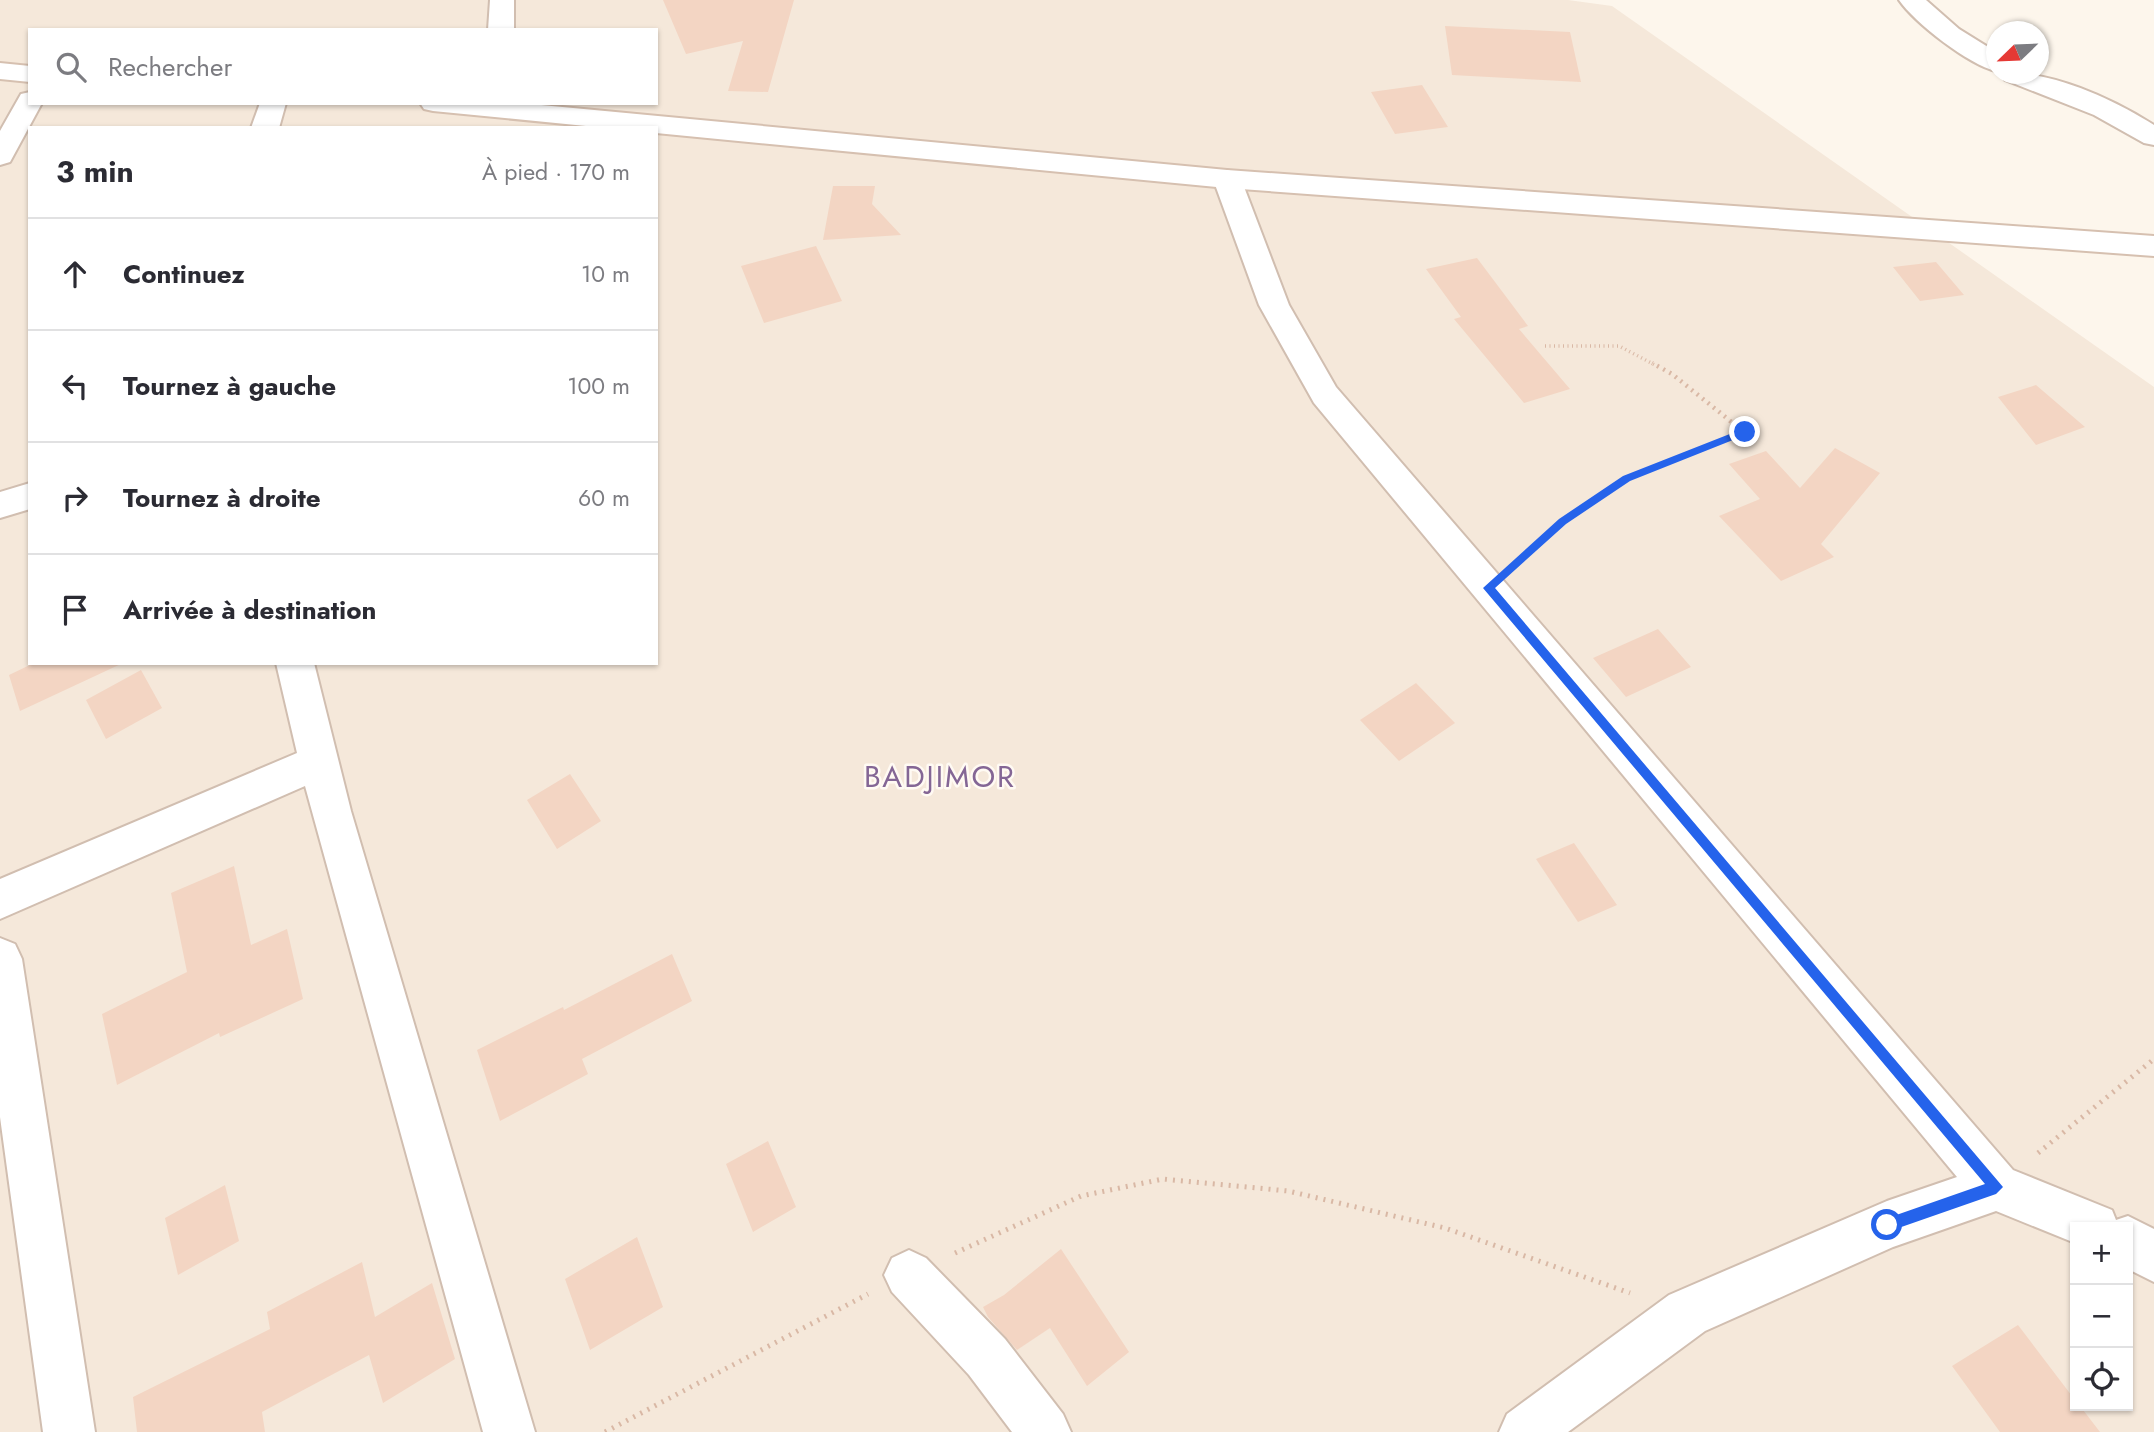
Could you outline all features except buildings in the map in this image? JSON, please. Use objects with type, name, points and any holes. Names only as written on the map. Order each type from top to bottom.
[{"type":"street","points":[[501,28],[502,0]]},
{"type":"street","points":[[1911,0],[1950,34],[1986,56]]},
{"type":"street","points":[[0,71],[28,74]]},
{"type":"street","points":[[2042,84],[2094,103],[2154,136]]},
{"type":"street","points":[[0,156],[28,104]]},
{"type":"street","points":[[266,126],[272,105]]},
{"type":"street","points":[[459,105],[1227,179],[2154,246]]},
{"type":"street","points":[[1227,179],[1274,305],[1325,395],[1996,1187],[2083,1222]]},
{"type":"street","points":[[0,505],[28,497]]},
{"type":"street","points":[[295,665],[319,762],[509,1432]]},
{"type":"street","points":[[0,899],[319,762]]},
{"type":"street","points":[[0,959],[69,1432]]},
{"type":"street","points":[[1525,1432],[1687,1313],[1887,1225],[1996,1187]]},
{"type":"street","points":[[2133,1243],[2154,1258]]},
{"type":"street","points":[[909,1275],[987,1357],[1045,1432]]},
{"type":"path","points":[[1488,588],[1562,522],[1627,479],[1745,432],[1672,374],[1619,346],[1545,346]]},
{"type":"path","points":[[1996,1187],[2154,1059]]},
{"type":"path","points":[[605,1432],[823,1316],[1081,1196],[1163,1180],[1289,1191],[1445,1228],[1687,1313]]},
{"type":"shaded area","points":[[0,0],[1568,0],[1612,6],[2154,387],[2154,1432],[0,1432]]},
{"type":"district","name":"BADJIMOR","points":[[940,777]]},
{"type":"route","points":[[1745,432],[1627,479],[1562,522],[1488,588],[1996,1187],[1887,1225]]}]
